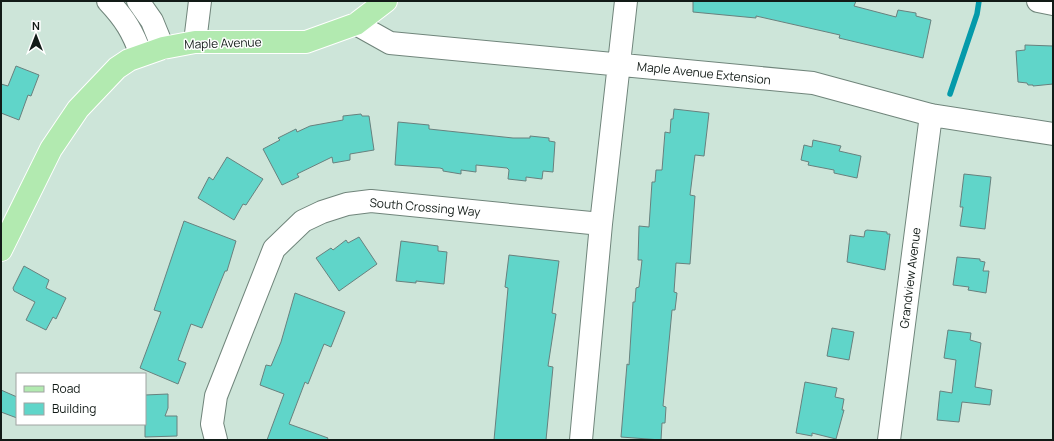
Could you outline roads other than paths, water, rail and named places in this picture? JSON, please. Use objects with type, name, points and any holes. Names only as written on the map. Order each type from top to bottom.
[{"type":"main road","name":"Maple Avenue","points":[[1,250],[51,149],[78,109],[117,68],[141,55],[163,48],[195,42],[306,42],[356,24],[386,1]]},
{"type":"street","points":[[108,1],[124,18],[134,36],[141,55]]},
{"type":"street","points":[[138,1],[152,21],[163,48]]},
{"type":"street","points":[[195,42],[200,1]]},
{"type":"street","points":[[581,440],[601,224],[626,1]]},
{"type":"street","points":[[1038,1],[1053,4]]},
{"type":"street","name":"Maple Avenue Extension","points":[[356,24],[390,43],[813,83],[930,115],[1053,134]]},
{"type":"street","name":"Grandview Avenue","points":[[889,440],[930,115]]},
{"type":"street","name":"South Crossing Way","points":[[216,440],[212,424],[216,396],[274,249],[303,221],[322,212],[347,204],[371,201],[601,224]]},
{"type":"waterway","points":[[950,94],[977,14],[979,1]]}]
